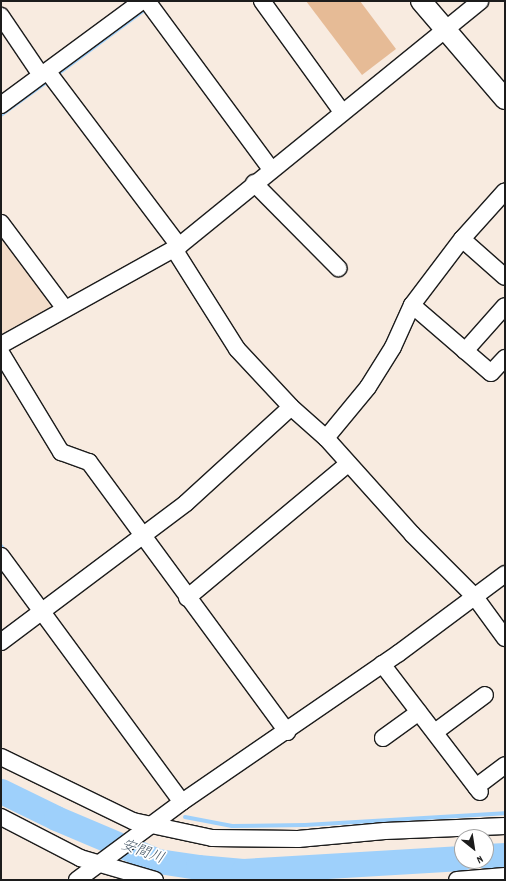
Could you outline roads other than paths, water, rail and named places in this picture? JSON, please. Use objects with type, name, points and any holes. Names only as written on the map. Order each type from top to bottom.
[{"type":"main road","points":[[421,1],[505,99]]},
{"type":"street","points":[[1,105],[142,1]]},
{"type":"street","points":[[148,1],[271,169]]},
{"type":"street","points":[[262,1],[342,112]]},
{"type":"street","points":[[1,345],[176,248],[271,169],[480,1]]},
{"type":"street","points":[[1,16],[176,248],[237,349],[291,407],[326,438],[412,534],[475,597],[505,638]]},
{"type":"street","points":[[254,183],[338,268]]},
{"type":"street","points":[[326,438],[368,387],[393,347],[412,305],[462,239],[505,191]]},
{"type":"street","points":[[1,223],[65,309]]},
{"type":"street","points":[[462,239],[505,277]]},
{"type":"street","points":[[412,305],[491,373],[505,358]]},
{"type":"street","points":[[465,351],[505,306]]},
{"type":"street","points":[[1,352],[61,452],[89,462],[142,537],[287,732]]},
{"type":"street","points":[[1,642],[186,503],[291,407]]},
{"type":"street","points":[[187,598],[348,464]]},
{"type":"street","points":[[1,556],[182,802]]},
{"type":"street","points":[[77,880],[102,863],[182,802],[287,732],[505,574]]},
{"type":"street","points":[[382,664],[478,790],[505,765]]},
{"type":"street","points":[[434,732],[485,695]]},
{"type":"street","points":[[383,738],[420,712]]},
{"type":"street","points":[[1,757],[133,821],[154,823],[212,838],[298,839],[385,831],[505,826]]},
{"type":"street","points":[[1,817],[80,858],[102,863],[154,880]]},
{"type":"street","points":[[102,863],[130,874],[134,880]]},
{"type":"street","points":[[457,880],[497,878]]},
{"type":"waterway","points":[[59,73],[147,8]]},
{"type":"waterway","points":[[1,115],[48,81]]},
{"type":"waterway","points":[[1,546],[6,553]]},
{"type":"waterway","name":"安間川","points":[[1,791],[56,818],[158,861],[198,867],[243,871],[454,858]]},
{"type":"waterway","points":[[185,817],[232,826],[305,825],[505,813]]},
{"type":"waterway","name":"安間川","points":[[494,856],[505,855]]}]
